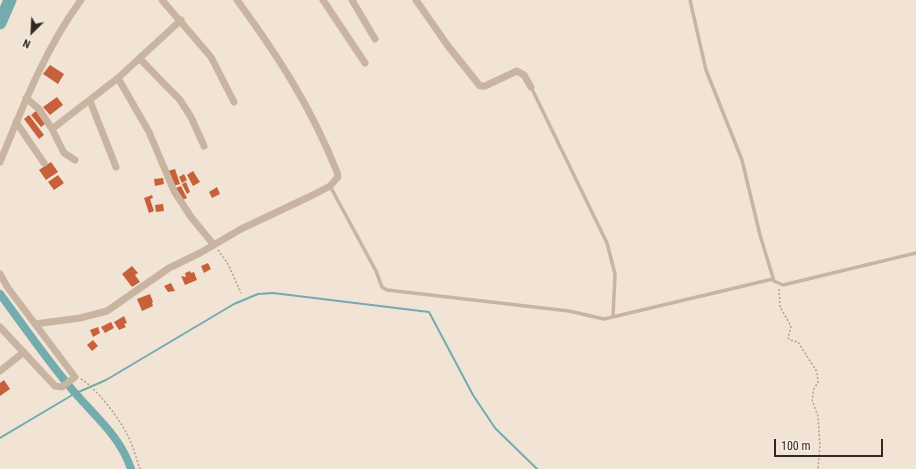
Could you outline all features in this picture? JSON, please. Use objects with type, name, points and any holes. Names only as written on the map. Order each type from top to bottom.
[{"type":"street","points":[[0,162],[26,98],[44,60],[69,16],[81,0]]},
{"type":"street","points":[[162,0],[181,20],[211,57],[234,102]]},
{"type":"street","points":[[35,324],[80,318],[107,311],[170,268],[241,229],[330,186],[338,177],[316,122],[267,42],[237,0]]},
{"type":"street","points":[[323,0],[365,63]]},
{"type":"street","points":[[352,0],[375,39]]},
{"type":"street","points":[[416,0],[448,46],[480,86],[485,86],[517,71],[524,75],[531,87]]},
{"type":"street","points":[[52,129],[118,78],[181,20]]},
{"type":"street","points":[[140,59],[180,100],[191,117],[204,146]]},
{"type":"street","points":[[118,78],[149,132],[170,182],[181,202],[214,245]]},
{"type":"street","points":[[26,98],[39,108],[64,153],[75,160]]},
{"type":"street","points":[[90,101],[116,168]]},
{"type":"street","points":[[16,122],[44,163]]},
{"type":"street","points":[[0,274],[8,288],[35,324],[70,381],[58,388],[55,386],[0,327]]},
{"type":"street","points":[[0,371],[24,352]]},
{"type":"lane","points":[[690,0],[706,70],[742,160],[760,235],[773,279],[778,284],[783,284],[916,253]]},
{"type":"lane","points":[[531,87],[571,165],[609,249],[616,284],[613,316]]},
{"type":"lane","points":[[330,186],[384,290],[569,311],[599,319],[773,279]]},
{"type":"path","points":[[214,245],[228,264],[241,293]]},
{"type":"path","points":[[778,284],[781,299],[780,308],[791,326],[788,338],[800,345],[817,372],[818,383],[813,391],[812,400],[818,416],[820,446],[818,469]]},
{"type":"path","points":[[70,381],[83,380],[121,425],[127,433],[140,469]]},
{"type":"building","points":[[50,65],[64,74],[58,84],[43,74]]},
{"type":"building","points":[[57,97],[63,105],[50,115],[43,107]]},
{"type":"building","points":[[36,111],[45,124],[41,127],[31,115]]},
{"type":"building","points":[[29,115],[44,135],[39,139],[24,119]]},
{"type":"building","points":[[51,162],[58,172],[46,180],[39,170]]},
{"type":"building","points":[[175,169],[180,184],[173,186],[168,171]]},
{"type":"building","points":[[193,171],[200,182],[193,186],[187,175]]},
{"type":"building","points":[[184,174],[187,180],[182,183],[179,177]]},
{"type":"building","points":[[58,175],[64,183],[54,190],[48,182]]},
{"type":"building","points":[[163,178],[164,184],[155,186],[154,179]]},
{"type":"building","points":[[186,182],[190,192],[187,194],[182,184]]},
{"type":"building","points":[[181,186],[187,198],[182,200],[176,188]]},
{"type":"building","points":[[217,187],[220,194],[212,198],[209,192]]},
{"type":"building","points":[[152,195],[153,198],[150,199],[154,211],[149,213],[144,198]]},
{"type":"building","points":[[163,204],[164,211],[156,212],[155,205]]},
{"type":"building","points":[[208,263],[211,269],[204,273],[201,266]]},
{"type":"building","points":[[132,266],[138,273],[135,275],[140,282],[132,287],[122,274]]},
{"type":"building","points":[[190,271],[191,273],[194,272],[197,280],[185,285],[181,276],[186,277],[185,273]]},
{"type":"building","points":[[171,283],[175,291],[168,292],[164,286]]},
{"type":"building","points":[[150,294],[153,306],[142,311],[137,299]]},
{"type":"building","points":[[124,316],[127,323],[124,324],[126,327],[119,330],[114,322]]},
{"type":"building","points":[[111,322],[114,328],[105,333],[101,327]]},
{"type":"building","points":[[98,327],[100,333],[93,337],[90,330]]},
{"type":"building","points":[[93,340],[98,346],[92,351],[87,345]]},
{"type":"building","points":[[4,380],[10,389],[0,396],[0,383]]},
{"type":"waterway","points":[[0,23],[10,0]]},
{"type":"waterway","points":[[0,438],[74,394],[106,380],[234,304],[258,294],[273,293],[429,312],[473,395],[495,428],[537,469]]},
{"type":"waterway","points":[[0,294],[61,376],[113,435],[131,469]]}]
